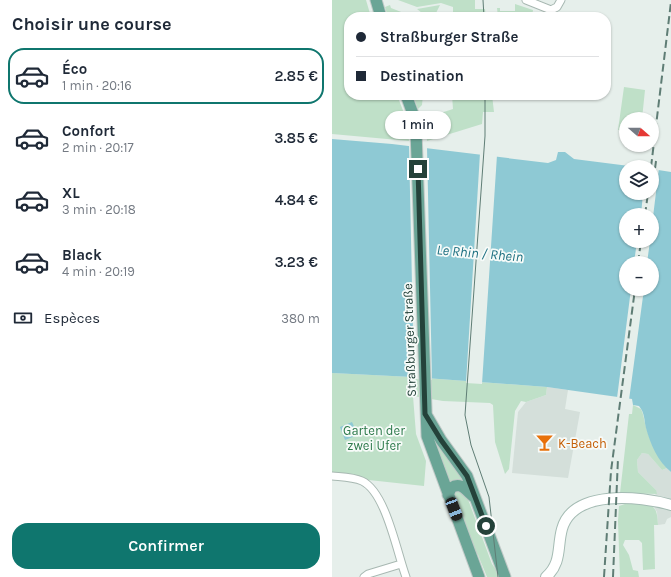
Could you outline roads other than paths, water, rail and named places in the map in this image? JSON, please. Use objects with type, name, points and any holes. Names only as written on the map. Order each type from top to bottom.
[{"type":"main road","points":[[376,0],[380,12]]},
{"type":"main road","name":"Straßburger Straße","points":[[408,100],[415,120],[426,436],[479,577]]},
{"type":"main road","name":"Straßburger Straße","points":[[425,414],[441,440],[467,476],[505,577]]},
{"type":"main road","points":[[448,495],[451,488],[459,486],[463,487],[475,498]]},
{"type":"street","points":[[526,0],[551,10],[557,7],[561,0]]},
{"type":"street","points":[[332,476],[361,480],[372,488],[382,507],[406,577]]},
{"type":"street","points":[[546,577],[558,560],[563,525],[569,515],[578,506],[590,502],[630,498],[649,499],[671,505]]},
{"type":"street","points":[[364,577],[368,574],[401,564]]},
{"type":"water","name":"Le Rhin / Rhein","points":[[332,139],[392,144],[548,163],[556,160],[558,152],[565,152],[574,159],[619,165],[619,200],[659,200],[659,170],[671,172],[671,472],[662,463],[655,452],[646,428],[642,411],[639,406],[633,405],[632,399],[547,387],[412,377],[332,373]]},
{"type":"water","points":[[352,422],[358,435],[345,440],[340,427]]},
{"type":"tram line","points":[[483,0],[484,12]]},
{"type":"tram line","points":[[485,100],[485,136],[465,415],[471,445],[489,497],[498,577]]},
{"type":"railway","points":[[652,160],[671,2]]},
{"type":"railway","points":[[646,208],[647,200]]},
{"type":"railway","points":[[639,256],[640,248]]},
{"type":"railway","points":[[604,577],[611,471],[634,296]]},
{"type":"railway","points":[[613,577],[618,458]]},
{"type":"place","name":"K-Beach","points":[[545,443]]},
{"type":"park label","name":"Garten der zwei Ufer","points":[[374,438]]}]
